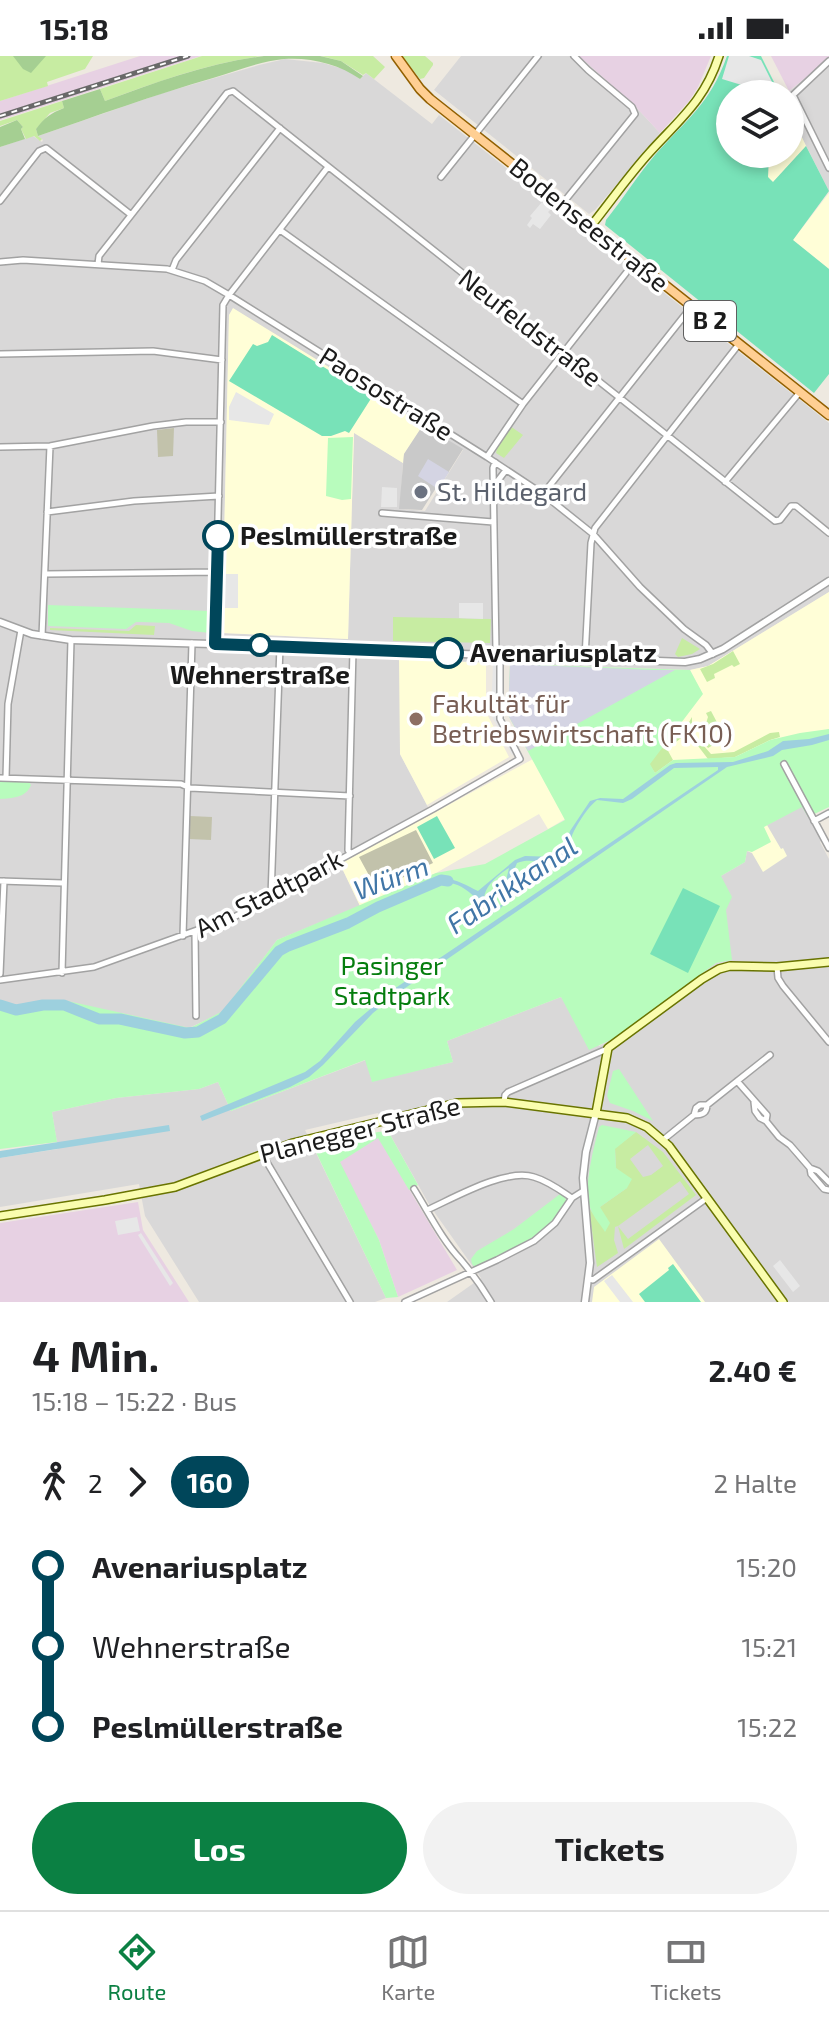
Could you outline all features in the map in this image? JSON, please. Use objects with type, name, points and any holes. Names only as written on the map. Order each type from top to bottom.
[{"type":"main road","name":"Bodenseestraße","points":[[396,56],[425,94],[829,415]]},
{"type":"main road","points":[[591,226],[642,161],[698,101],[719,56]]},
{"type":"main road","points":[[596,1113],[608,1048],[702,979],[730,966],[777,967],[829,962]]},
{"type":"main road","name":"Planegger Straße","points":[[0,1216],[175,1187],[293,1143],[457,1103],[504,1102],[627,1118],[663,1140],[684,1163],[783,1302]]},
{"type":"street","points":[[441,177],[538,56]]},
{"type":"street","points":[[563,203],[635,114],[632,107],[574,56]]},
{"type":"street","points":[[829,61],[793,95],[829,168]]},
{"type":"street","name":"Neufeldstraße","points":[[130,214],[231,90],[775,521],[780,520],[791,506],[796,506],[829,533]]},
{"type":"street","points":[[172,270],[176,260],[280,128]]},
{"type":"street","points":[[0,201],[43,148],[48,149],[130,214],[99,256],[98,264]]},
{"type":"street","points":[[215,644],[223,305],[328,167]]},
{"type":"street","points":[[280,230],[523,404]]},
{"type":"street","name":"Paosostraße","points":[[0,262],[23,260],[172,270],[205,281],[543,494],[593,534],[640,587],[713,654]]},
{"type":"street","points":[[487,457],[523,404],[626,273]]},
{"type":"street","points":[[543,494],[692,306]]},
{"type":"street","points":[[585,658],[591,543],[595,528],[739,344]]},
{"type":"street","points":[[0,354],[153,351],[222,360]]},
{"type":"street","points":[[725,482],[800,392]]},
{"type":"street","points":[[0,447],[50,446],[153,426],[221,422]]},
{"type":"street","points":[[42,636],[50,446]]},
{"type":"street","points":[[495,462],[493,522],[497,655]]},
{"type":"street","points":[[493,488],[506,470]]},
{"type":"street","points":[[47,512],[135,501],[219,496]]},
{"type":"street","points":[[382,513],[493,522]]},
{"type":"street","points":[[46,574],[217,572]]},
{"type":"street","points":[[0,622],[42,636],[71,640],[685,662],[713,654],[829,581]]},
{"type":"street","points":[[21,630],[8,704],[3,778],[181,784],[190,788],[350,796]]},
{"type":"street","points":[[62,973],[71,640]]},
{"type":"street","points":[[183,936],[192,643]]},
{"type":"street","points":[[271,897],[280,646]]},
{"type":"street","points":[[350,853],[353,650]]},
{"type":"street","name":"Am Stadtpark","points":[[0,978],[62,973],[107,963],[236,916],[520,759],[500,719],[500,661],[497,655]]},
{"type":"street","points":[[0,704],[8,704]]},
{"type":"street","points":[[784,764],[829,848]]},
{"type":"street","points":[[814,821],[829,813]]},
{"type":"street","points":[[0,978],[2,881],[63,883]]},
{"type":"street","points":[[195,932],[196,1016]]},
{"type":"street","points":[[777,967],[783,986],[829,1042]]},
{"type":"street","points":[[504,1102],[508,1092],[608,1048]]},
{"type":"street","points":[[663,1140],[694,1115],[703,1114],[707,1105],[770,1055]]},
{"type":"street","points":[[737,1081],[754,1102],[760,1118],[810,1168],[829,1182]]},
{"type":"street","points":[[585,1302],[589,1247],[583,1191],[584,1165],[596,1113]]},
{"type":"street","points":[[262,1154],[350,1302]]},
{"type":"street","points":[[810,1168],[811,1174],[824,1189],[829,1190]]},
{"type":"street","points":[[427,1210],[490,1182],[520,1174],[546,1181],[572,1198]]},
{"type":"street","points":[[414,1189],[491,1302]]},
{"type":"street","points":[[405,1302],[519,1249],[547,1231],[564,1213],[572,1198],[583,1191]]},
{"type":"street","points":[[589,1279],[593,1280],[707,1198]]},
{"type":"shaded area","points":[[140,56],[201,56],[0,120],[0,101]]},
{"type":"shaded area","points":[[461,56],[579,56],[633,104],[660,133],[589,214],[434,90]]},
{"type":"shaded area","points":[[579,56],[711,56],[689,101],[660,133],[633,104]]},
{"type":"shaded area","points":[[729,56],[749,56],[761,60],[771,80],[725,80],[722,79]]},
{"type":"shaded area","points":[[771,56],[829,56],[803,80],[783,80]]},
{"type":"shaded area","points":[[285,59],[323,63],[347,70],[360,79],[366,73],[432,124],[439,115],[829,423],[829,592],[708,666],[690,670],[400,659],[400,754],[431,813],[340,864],[360,906],[277,940],[223,1012],[189,1028],[5,1011],[0,1008],[0,147],[33,136],[42,142],[38,136],[163,93]],"holes":[[[233,309],[463,450],[425,511],[400,509],[403,463],[354,432],[348,639],[222,633],[229,315]]]},
{"type":"shaded area","points":[[829,59],[829,191],[804,142],[802,80]]},
{"type":"shaded area","points":[[768,168],[786,168],[773,182],[768,178]]},
{"type":"shaded area","points":[[829,193],[829,269],[793,240]]},
{"type":"shaded area","points":[[542,202],[551,209],[548,212],[551,215],[540,229],[533,224],[530,228],[527,225],[532,218],[530,216]]},
{"type":"shaded area","points":[[233,308],[423,425],[404,454],[403,463],[354,433],[348,639],[222,633],[229,315]]},
{"type":"shaded area","points":[[236,392],[274,414],[269,425],[229,420],[229,407]]},
{"type":"shaded area","points":[[423,425],[463,449],[422,510],[399,509],[404,454]]},
{"type":"shaded area","points":[[174,428],[173,456],[158,457],[157,430]]},
{"type":"shaded area","points":[[428,459],[449,472],[438,489],[418,476]]},
{"type":"shaded area","points":[[382,487],[397,488],[397,507],[381,507]]},
{"type":"shaded area","points":[[225,574],[238,574],[238,608],[224,608]]},
{"type":"shaded area","points":[[829,592],[829,729],[735,757],[649,764],[702,694],[690,670],[708,666]]},
{"type":"shaded area","points":[[459,603],[483,603],[483,619],[459,618]]},
{"type":"shaded area","points":[[399,659],[486,663],[486,712],[509,757],[427,805],[400,754]]},
{"type":"shaded area","points":[[498,663],[496,716],[516,753],[512,755],[491,715],[493,664]]},
{"type":"shaded area","name":"Avenariusplatz","points":[[510,664],[675,670],[528,751],[508,715]]},
{"type":"shaded area","points":[[533,759],[565,819],[548,829],[539,814],[436,873],[360,906],[340,864]]},
{"type":"shaded area","points":[[781,767],[822,840],[820,842],[829,859],[829,1302],[447,1302],[481,1278],[430,1206],[378,1113],[305,1130],[386,1298],[375,1302],[199,1302],[145,1216],[139,1184],[0,1207],[0,1158],[58,1149],[52,1112],[116,1098],[199,1089],[218,1082],[231,1111],[366,1060],[372,1081],[453,1062],[447,1041],[561,997],[599,1046],[617,1037],[716,963],[731,960],[721,876],[745,862]]},
{"type":"shaded area","points":[[781,767],[802,806],[767,825],[787,856],[763,872],[752,853],[747,851]]},
{"type":"shaded area","points":[[190,816],[212,817],[211,840],[189,839]]},
{"type":"shaded area","points":[[416,830],[433,863],[377,890],[359,857]]},
{"type":"shaded area","points":[[378,1137],[457,1270],[398,1297],[379,1240],[339,1162]]},
{"type":"shaded area","points":[[138,1202],[143,1230],[189,1302],[0,1302],[0,1223]]},
{"type":"shaded area","points":[[137,1217],[140,1231],[118,1235],[115,1221]]},
{"type":"shaded area","points":[[141,1233],[173,1283],[170,1286],[138,1235]]},
{"type":"shaded area","points":[[659,1239],[705,1302],[592,1302],[594,1287]]},
{"type":"shaded area","points":[[780,1260],[800,1286],[793,1292],[773,1266]]},
{"type":"shaded area","points":[[612,1275],[633,1302],[620,1302],[604,1281]]},
{"type":"green space","points":[[0,56],[93,56],[85,69],[47,82],[48,86],[0,101]]},
{"type":"green space","points":[[13,56],[46,56],[31,73],[23,69]]},
{"type":"green space","points":[[202,56],[263,56],[202,68],[105,101],[100,89]]},
{"type":"green space","points":[[264,56],[320,56],[341,61],[363,76],[360,79],[343,69],[314,60],[275,60],[169,91],[38,136],[36,129],[42,122],[64,108],[62,101],[100,89],[105,101],[203,68]]},
{"type":"green space","points":[[321,56],[373,56],[385,67],[374,79],[341,61]]},
{"type":"green space","points":[[402,56],[425,56],[433,65],[420,79]]},
{"type":"green space","points":[[727,56],[761,56],[773,80],[716,80]]},
{"type":"green space","points":[[716,81],[716,168],[768,168],[768,177],[773,182],[786,168],[804,168],[806,146],[829,191],[793,240],[829,269],[829,374],[814,393],[605,225],[648,163]]},
{"type":"green space","points":[[62,101],[64,108],[50,113],[36,129],[42,139],[40,141],[34,136],[26,139],[21,129],[23,127],[17,120],[0,126],[0,121]]},
{"type":"green space","points":[[17,120],[23,127],[25,139],[0,147],[0,127]]},
{"type":"green space","points":[[272,335],[372,397],[349,433],[345,431],[322,436],[229,381],[253,344],[257,346],[268,342]]},
{"type":"green space","points":[[510,426],[523,435],[504,458],[496,453]]},
{"type":"green space","points":[[353,437],[351,499],[326,496],[328,438]]},
{"type":"green space","points":[[48,605],[211,611],[210,633],[169,623],[136,622],[126,629],[48,626]]},
{"type":"green space","points":[[393,617],[491,619],[490,643],[393,641]]},
{"type":"green space","points":[[136,625],[155,626],[154,635],[50,630],[129,631]]},
{"type":"green space","points":[[682,638],[700,649],[678,657],[675,654]]},
{"type":"green space","points":[[733,651],[740,664],[714,674],[715,678],[707,682],[700,669]]},
{"type":"green space","name":"Pasinger Stadtpark","points":[[510,664],[690,670],[703,694],[650,764],[655,773],[673,760],[735,757],[770,740],[829,729],[829,807],[808,817],[802,807],[764,827],[771,842],[752,852],[747,851],[745,862],[721,876],[732,897],[726,910],[732,960],[716,963],[617,1037],[589,1050],[561,997],[447,1041],[453,1062],[372,1082],[365,1060],[231,1111],[218,1082],[199,1089],[116,1098],[52,1112],[57,1142],[0,1149],[0,1009],[5,1011],[63,1000],[190,1028],[223,1011],[277,940],[436,873],[485,864],[565,820],[508,715]]},
{"type":"green space","points":[[711,711],[720,728],[712,732],[718,742],[708,748],[701,739],[708,717],[706,713]]},
{"type":"green space","points":[[692,717],[695,736],[711,754],[734,752],[770,733],[779,732],[780,737],[735,757],[708,759],[685,729]]},
{"type":"green space","points":[[677,727],[685,735],[667,749],[673,760],[655,773],[649,764]]},
{"type":"green space","points":[[0,782],[29,782],[31,785],[22,795],[0,799]]},
{"type":"green space","points":[[437,816],[455,848],[434,859],[417,827]]},
{"type":"green space","points":[[683,888],[720,906],[688,973],[650,954]]},
{"type":"green space","points":[[619,1069],[653,1121],[610,1103],[607,1096],[613,1071]]},
{"type":"green space","points":[[602,1125],[636,1132],[615,1149],[616,1168],[632,1179],[627,1188],[600,1207],[610,1223],[605,1232],[591,1210],[588,1192],[592,1157]]},
{"type":"green space","points":[[388,1131],[418,1185],[409,1190],[378,1138],[340,1162],[379,1240],[398,1297],[386,1298],[313,1146]]},
{"type":"green space","points":[[636,1132],[663,1152],[696,1195],[624,1249],[618,1226],[615,1227],[614,1240],[618,1253],[597,1267],[589,1208],[606,1231],[600,1207],[627,1188],[616,1168],[615,1148]],"holes":[[[648,1145],[663,1166],[643,1177],[630,1159]],[[680,1181],[689,1194],[628,1239],[618,1226]]]},
{"type":"green space","points":[[560,1194],[567,1202],[539,1233],[479,1266],[472,1264],[471,1259],[477,1251],[514,1229]]},
{"type":"green space","points":[[673,1264],[701,1302],[645,1302],[639,1294]]},
{"type":"water","points":[[829,734],[829,740],[727,767],[398,993],[373,1013],[309,1077],[202,1121],[200,1116],[305,1072],[320,1061],[355,1022],[394,989],[718,770],[718,767],[674,768],[623,803],[597,800],[579,822],[561,859],[517,863],[508,885],[514,891],[499,910],[485,906],[458,885],[438,883],[436,880],[453,880],[478,891],[515,860],[525,856],[558,857],[564,850],[570,831],[590,801],[600,798],[623,799],[676,763],[733,762],[768,751],[783,741]],"holes":[[[509,868],[505,885],[510,892],[502,905],[493,907],[484,900],[489,886]]]},
{"type":"water","points":[[169,1125],[170,1131],[0,1158],[0,1151]]},
{"type":"waterway","name":"Würm","points":[[0,1005],[16,1010],[64,1005],[99,1019],[120,1019],[185,1033],[198,1032],[222,1019],[279,951],[441,880],[448,881]]},
{"type":"railway","points":[[0,116],[188,56]]},
{"type":"bus line","name":"160","points":[[218,536],[215,644],[448,653]]},
{"type":"place","name":"St. Hildegard","points":[[421,492]]},
{"type":"place","name":"Peslmüllerstraße","points":[[218,536]]},
{"type":"place","name":"Wehnerstraße","points":[[260,645]]},
{"type":"place","name":"Avenariusplatz","points":[[448,653]]},
{"type":"place","name":"Fakultät für Betriebswirtschaft (FK10)","points":[[416,719]]},
{"type":"water label","name":"Fabrikkanal","points":[[512,885]]}]
